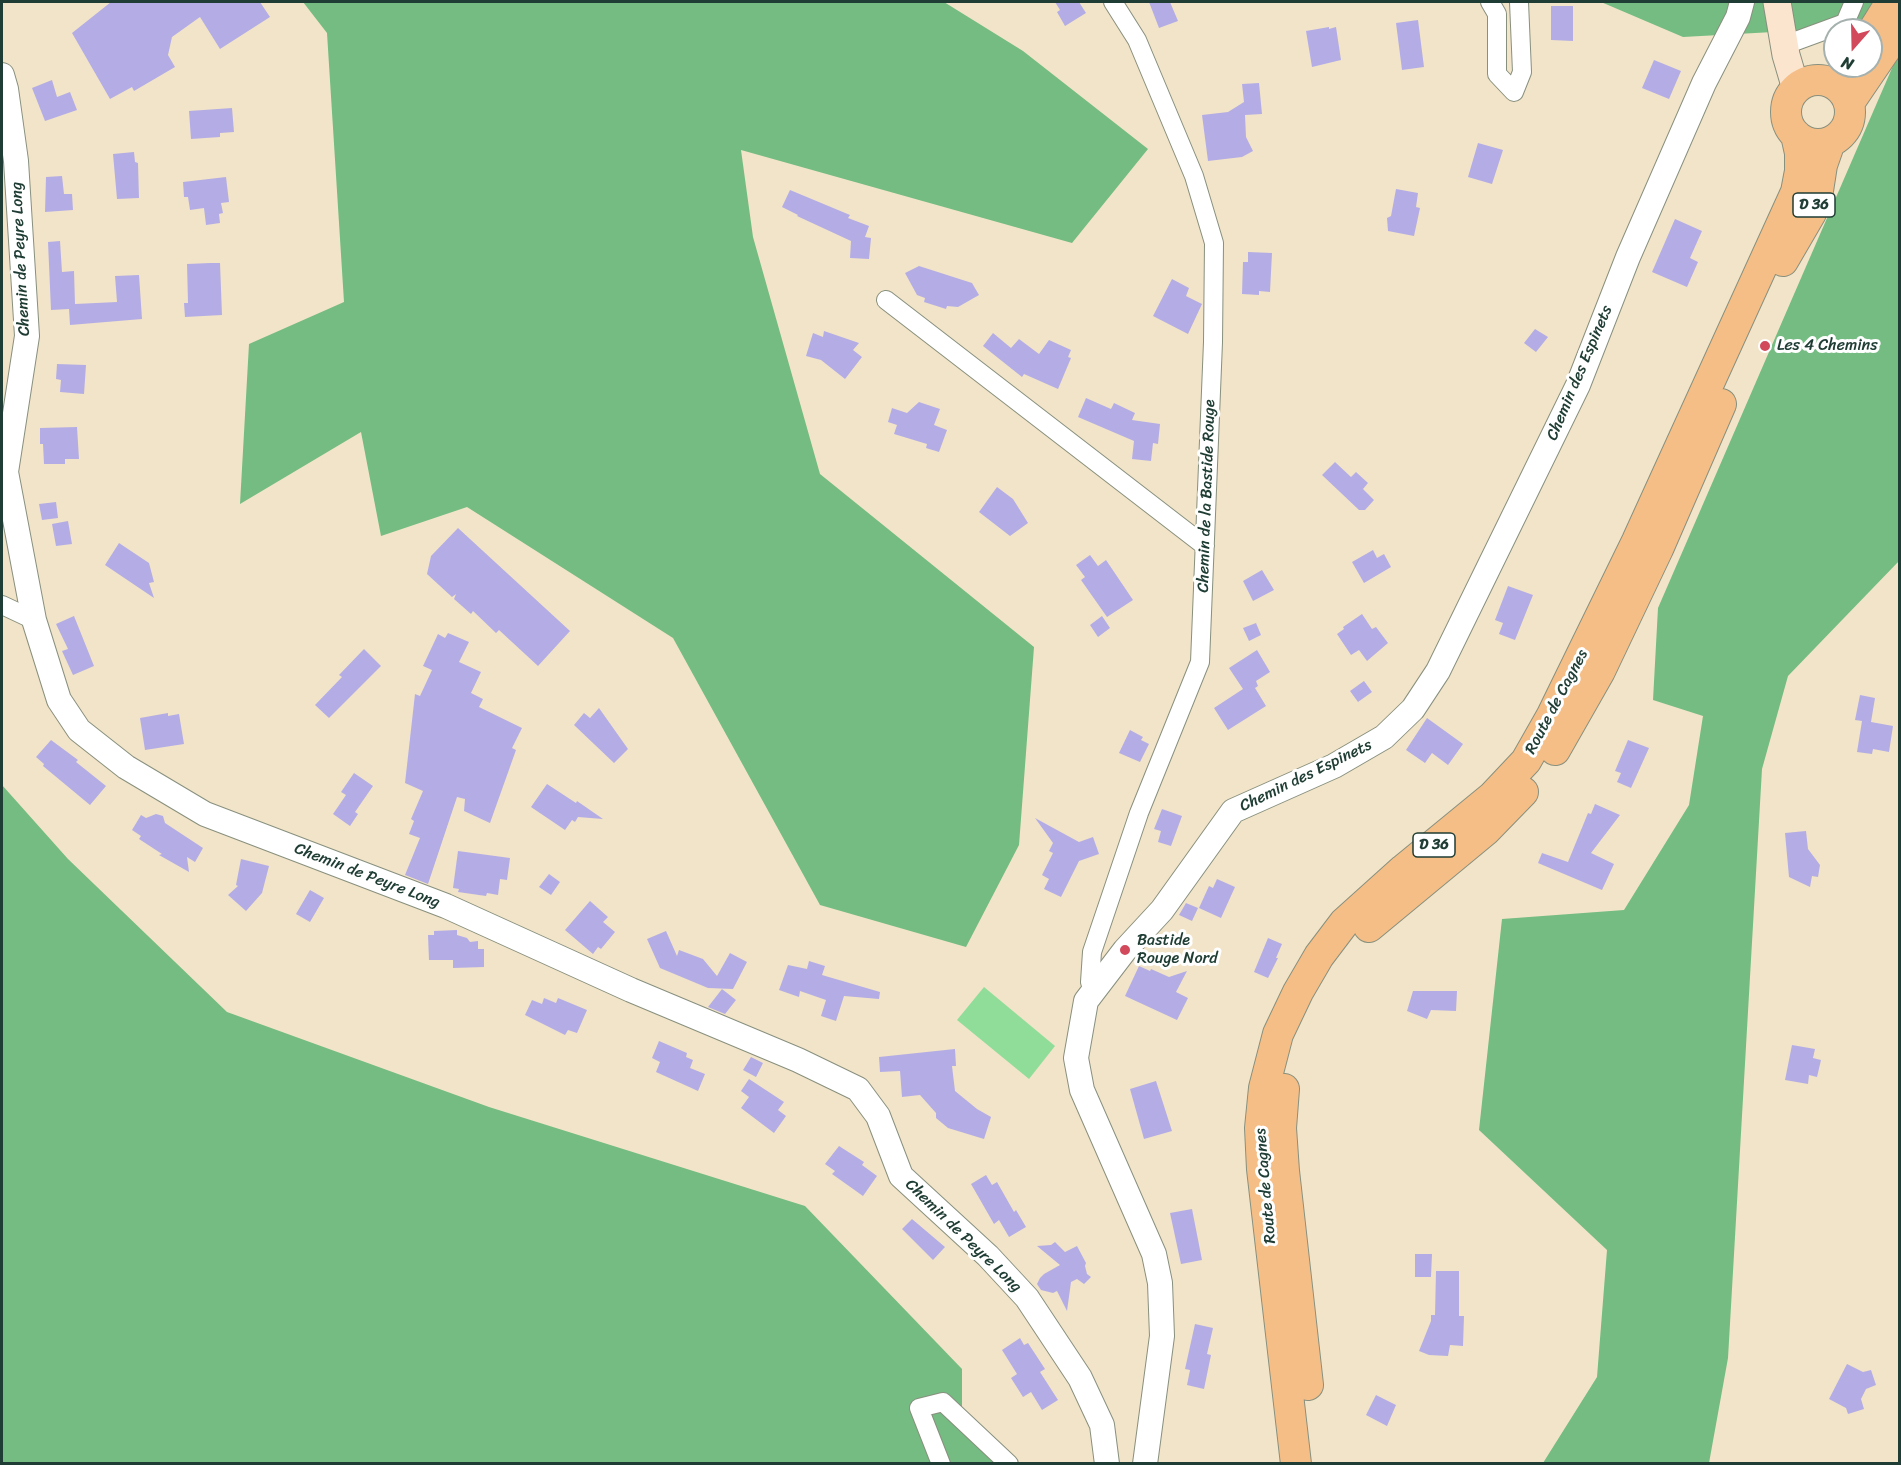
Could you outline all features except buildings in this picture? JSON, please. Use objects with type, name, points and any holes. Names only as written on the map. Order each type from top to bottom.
[{"type":"main road","points":[[1777,2],[1785,50],[1821,80],[1837,86],[1849,103],[1850,115],[1847,126],[1840,136],[1830,142],[1812,144],[1796,135],[1790,127],[1787,107],[1790,98],[1821,80]]},
{"type":"main road","points":[[1881,18],[1891,2]]},
{"type":"main road","points":[[1849,103],[1899,28]]},
{"type":"main road","name":"Route de Cagnes","points":[[1296,1464],[1261,1159],[1260,1128],[1264,1088],[1278,1034],[1298,992],[1319,956],[1344,923],[1404,869],[1493,796],[1526,761],[1551,717],[1637,541],[1796,192],[1800,171],[1800,153],[1796,135]]},
{"type":"main road","name":"Route de Cagnes","points":[[1317,1464],[1281,1128],[1285,1081],[1299,1036],[1317,999],[1337,966],[1362,933],[1485,831],[1541,772],[1567,732],[1600,670],[1658,549],[1782,263],[1810,213],[1817,197],[1822,165],[1830,142]]},
{"type":"street","name":"Chemin de la Bastide Rouge","points":[[1092,992],[1090,982],[1092,952],[1139,813],[1200,662],[1214,243],[1194,176],[1137,40],[1113,2]]},
{"type":"street","points":[[1490,2],[1497,14],[1497,74],[1514,92],[1522,72],[1519,2]]},
{"type":"street","name":"Chemin des Espinets","points":[[1145,1464],[1162,1336],[1160,1283],[1154,1254],[1082,1090],[1076,1058],[1086,1001],[1125,950],[1162,910],[1233,811],[1334,766],[1384,737],[1413,709],[1438,671],[1578,385],[1628,257],[1704,83],[1738,16],[1742,2]]},
{"type":"street","points":[[1785,50],[1845,23],[1854,2]]},
{"type":"street","name":"Chemin de Peyre Long","points":[[2,75],[16,161],[27,336],[6,472],[34,620],[59,700],[79,730],[126,767],[204,814],[446,906],[631,990],[798,1060],[858,1089],[878,1116],[901,1176],[988,1256],[1027,1298],[1080,1378],[1102,1425],[1107,1464]]},
{"type":"street","points":[[886,300],[1205,546]]},
{"type":"street","points":[[2,605],[34,620]]},
{"type":"street","points":[[941,1464],[919,1408],[943,1402],[1009,1464]]},
{"type":"green space","points":[[303,2],[944,2],[1023,51],[1148,149],[1072,243],[741,150],[753,237],[820,474],[1034,647],[1019,845],[966,947],[820,905],[673,638],[467,507],[381,536],[361,432],[240,504],[249,344],[344,302],[327,33]]},
{"type":"green space","points":[[1601,2],[1899,2],[1899,25],[1883,26],[1883,18],[1823,18],[1823,29],[1683,37]]},
{"type":"green space","points":[[1899,52],[1899,561],[1788,676],[1762,769],[1728,1358],[1709,1463],[1543,1463],[1597,1377],[1607,1250],[1479,1130],[1502,919],[1624,910],[1689,805],[1703,716],[1653,700],[1658,608]]},
{"type":"green space","points":[[2,785],[68,859],[227,1012],[489,1107],[805,1206],[962,1369],[962,1424],[997,1463],[2,1463]]},
{"type":"green space","points":[[984,987],[1055,1046],[1029,1079],[957,1020]]},
{"type":"place","name":"Les 4 Chemins","points":[[1765,346]]},
{"type":"place","name":"Bastide Rouge Nord","points":[[1125,950]]}]
